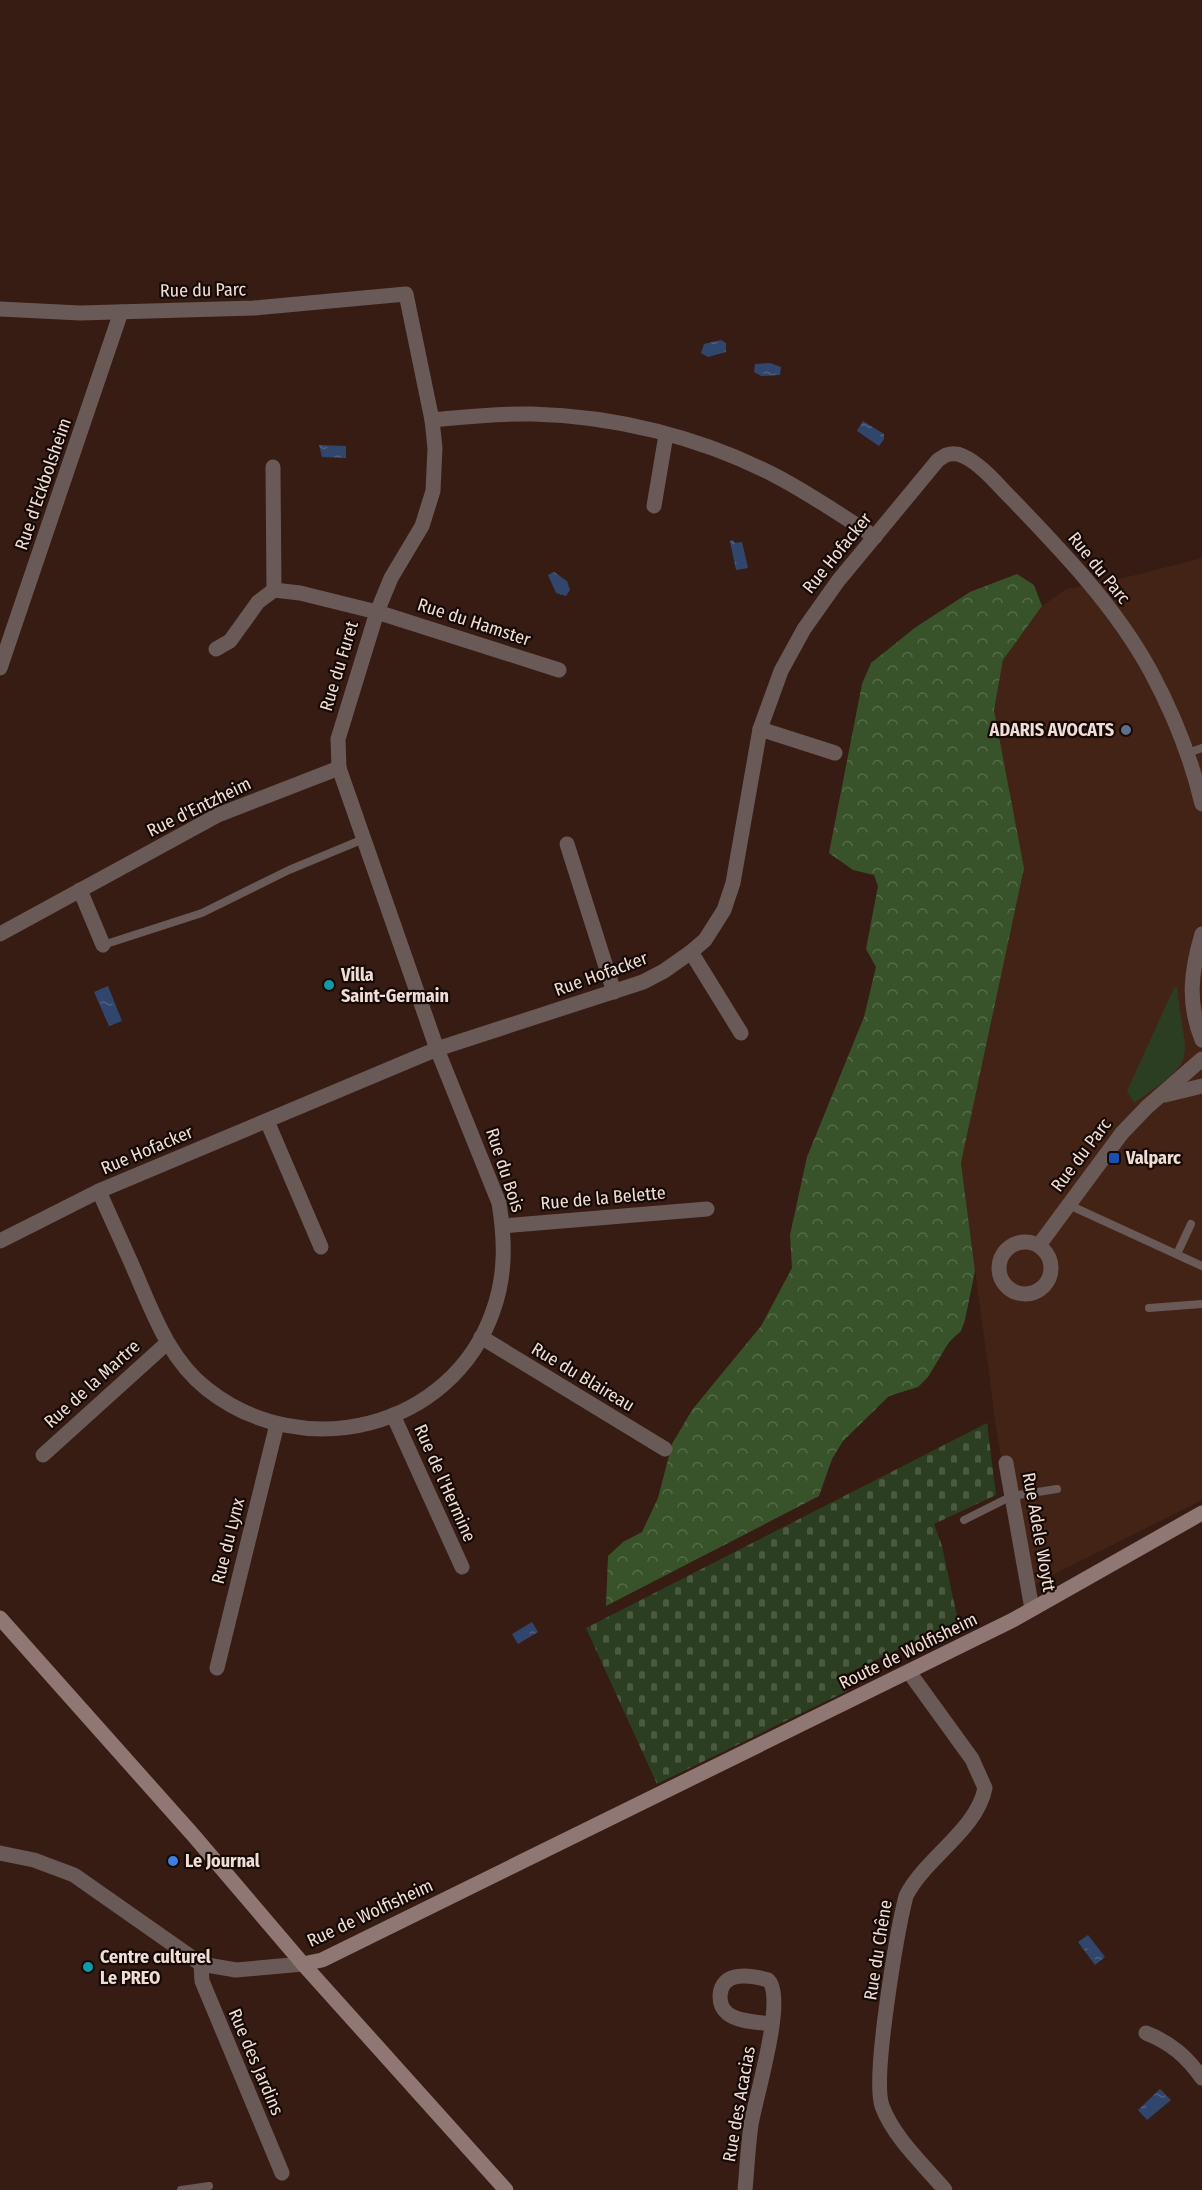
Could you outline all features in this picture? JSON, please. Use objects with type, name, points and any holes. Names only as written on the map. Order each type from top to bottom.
[{"type":"main road","name":"Route de Wolfisheim","points":[[624,1812],[1032,1609],[1202,1513]]},
{"type":"main road","points":[[0,1618],[194,1836],[303,1964],[506,2190]]},
{"type":"main road","name":"Rue de Wolfisheim","points":[[303,1964],[322,1960],[624,1812]]},
{"type":"street","name":"Rue du Parc","points":[[0,309],[80,313],[254,308],[406,294]]},
{"type":"street","name":"Rue du Furet","points":[[406,294],[432,420],[435,472],[429,508],[422,526],[391,578],[377,612],[338,739],[339,768],[366,838],[437,1049]]},
{"type":"street","name":"Rue d'Eckbolsheim","points":[[0,668],[122,312]]},
{"type":"street","points":[[432,420],[496,414],[567,416],[604,421],[666,435],[723,453],[774,475],[875,537]]},
{"type":"street","points":[[654,506],[666,435]]},
{"type":"street","name":"Rue du Parc","points":[[938,460],[954,453],[971,461],[1044,533],[1080,574],[1141,655],[1195,750],[1202,804]]},
{"type":"street","name":"Rue Hofacker","points":[[0,1241],[99,1191],[437,1049],[614,992],[664,971],[691,952],[716,925],[729,898],[760,729],[781,671],[804,629],[838,581],[938,460]]},
{"type":"street","points":[[216,649],[230,641],[258,602],[274,590],[273,467]]},
{"type":"street","name":"Rue du Hamster","points":[[274,590],[300,593],[377,612],[559,670]]},
{"type":"street","points":[[760,729],[835,753]]},
{"type":"street","name":"Rue d'Entzheim","points":[[0,934],[218,815],[339,768]]},
{"type":"street","points":[[567,844],[614,992]]},
{"type":"street","points":[[80,890],[103,945]]},
{"type":"street","points":[[1202,934],[1191,985],[1193,1010],[1202,1040]]},
{"type":"street","points":[[691,952],[741,1033]]},
{"type":"street","name":"Rue du Bois","points":[[99,1191],[167,1343],[190,1373],[206,1388],[230,1406],[277,1424],[322,1430],[370,1424],[393,1415],[416,1405],[443,1384],[481,1337],[493,1312],[504,1268],[503,1226],[499,1203],[491,1178],[437,1049]]},
{"type":"street","name":"Rue du Parc","points":[[1039,1245],[1122,1133],[1202,1059]]},
{"type":"street","name":"Rue du Parc","points":[[1162,1096],[1202,1086]]},
{"type":"street","points":[[267,1121],[321,1247]]},
{"type":"street","name":"Rue de la Belette","points":[[503,1226],[707,1209]]},
{"type":"street","name":"Rue du Blaireau","points":[[481,1337],[665,1449]]},
{"type":"street","name":"Rue de la Martre","points":[[43,1455],[167,1343]]},
{"type":"street","name":"Rue de l'Hermine","points":[[393,1415],[462,1567]]},
{"type":"street","name":"Rue du Lynx","points":[[217,1668],[277,1424]]},
{"type":"street","name":"Rue Adele Woytt","points":[[1006,1462],[1032,1609]]},
{"type":"street","name":"Rue du Chêne","points":[[909,1672],[972,1759],[985,1788],[979,1808],[912,1884],[906,1896],[880,2062],[879,2090],[882,2105],[889,2120],[905,2144],[945,2190]]},
{"type":"street","name":"Rue de Wolfisheim","points":[[0,1854],[34,1860],[74,1875],[201,1964],[236,1970],[303,1964]]},
{"type":"street","name":"Rue des Jardins","points":[[201,1964],[202,1981],[282,2173]]},
{"type":"street","name":"Rue des Acacias","points":[[745,2190],[751,2126],[772,2024]]},
{"type":"street","points":[[1146,2032],[1168,2042],[1188,2059],[1202,2078]]},
{"type":"lane","points":[[103,945],[202,913],[289,870],[366,838]]},
{"type":"lane","points":[[1068,1205],[1202,1266]]},
{"type":"lane","points":[[1177,1254],[1191,1224]]},
{"type":"lane","points":[[1149,1308],[1202,1304]]},
{"type":"lane","points":[[964,1520],[1012,1496],[1057,1489]]},
{"type":"lane","points":[[181,2190],[209,2186]]},
{"type":"shaded area","points":[[1202,558],[1202,1500],[1021,1591],[995,1419],[961,1163],[1024,868],[994,710],[1003,660],[1042,606],[1066,589],[1104,583]]},
{"type":"green space","points":[[1017,574],[1034,585],[1042,606],[1003,660],[994,710],[1024,868],[961,1163],[975,1271],[961,1331],[949,1342],[928,1377],[918,1387],[889,1396],[843,1441],[832,1459],[819,1496],[606,1606],[608,1556],[623,1542],[642,1532],[658,1498],[672,1444],[692,1410],[761,1326],[792,1268],[790,1235],[807,1157],[864,1017],[876,967],[866,949],[878,886],[874,875],[853,870],[829,853],[862,684],[871,663],[916,627],[970,592]]},
{"type":"green space","points":[[1177,987],[1185,1045],[1184,1056],[1180,1066],[1171,1076],[1134,1103],[1127,1091],[1174,988]]},
{"type":"green space","points":[[987,1423],[996,1495],[934,1524],[942,1546],[958,1621],[840,1677],[847,1691],[657,1784],[586,1628]]},
{"type":"water","points":[[721,340],[726,343],[726,352],[708,357],[701,353],[704,344]]},
{"type":"water","points":[[770,363],[781,367],[780,375],[761,376],[754,372],[755,364]]},
{"type":"water","points":[[863,421],[884,434],[884,439],[879,446],[857,431]]},
{"type":"water","points":[[319,445],[346,446],[346,458],[322,457]]},
{"type":"water","points":[[733,540],[735,543],[742,542],[748,568],[736,570],[730,541]]},
{"type":"water","points":[[554,572],[567,581],[570,590],[566,596],[556,593],[548,575]]},
{"type":"water","points":[[108,986],[122,1021],[109,1026],[94,992]]},
{"type":"water","points":[[532,1622],[538,1632],[518,1644],[512,1634]]},
{"type":"water","points":[[1088,1935],[1105,1957],[1095,1965],[1078,1942]]},
{"type":"water","points":[[1160,2089],[1171,2100],[1147,2120],[1138,2110]]},
{"type":"place","name":"ADARIS AVOCATS","points":[[1126,730]]},
{"type":"place","name":"Villa Saint-Germain","points":[[329,985]]},
{"type":"place","name":"Valparc","points":[[1114,1158]]},
{"type":"place","name":"Le Journal","points":[[173,1861]]},
{"type":"place","name":"Centre culturel Le PREO","points":[[88,1967]]}]
